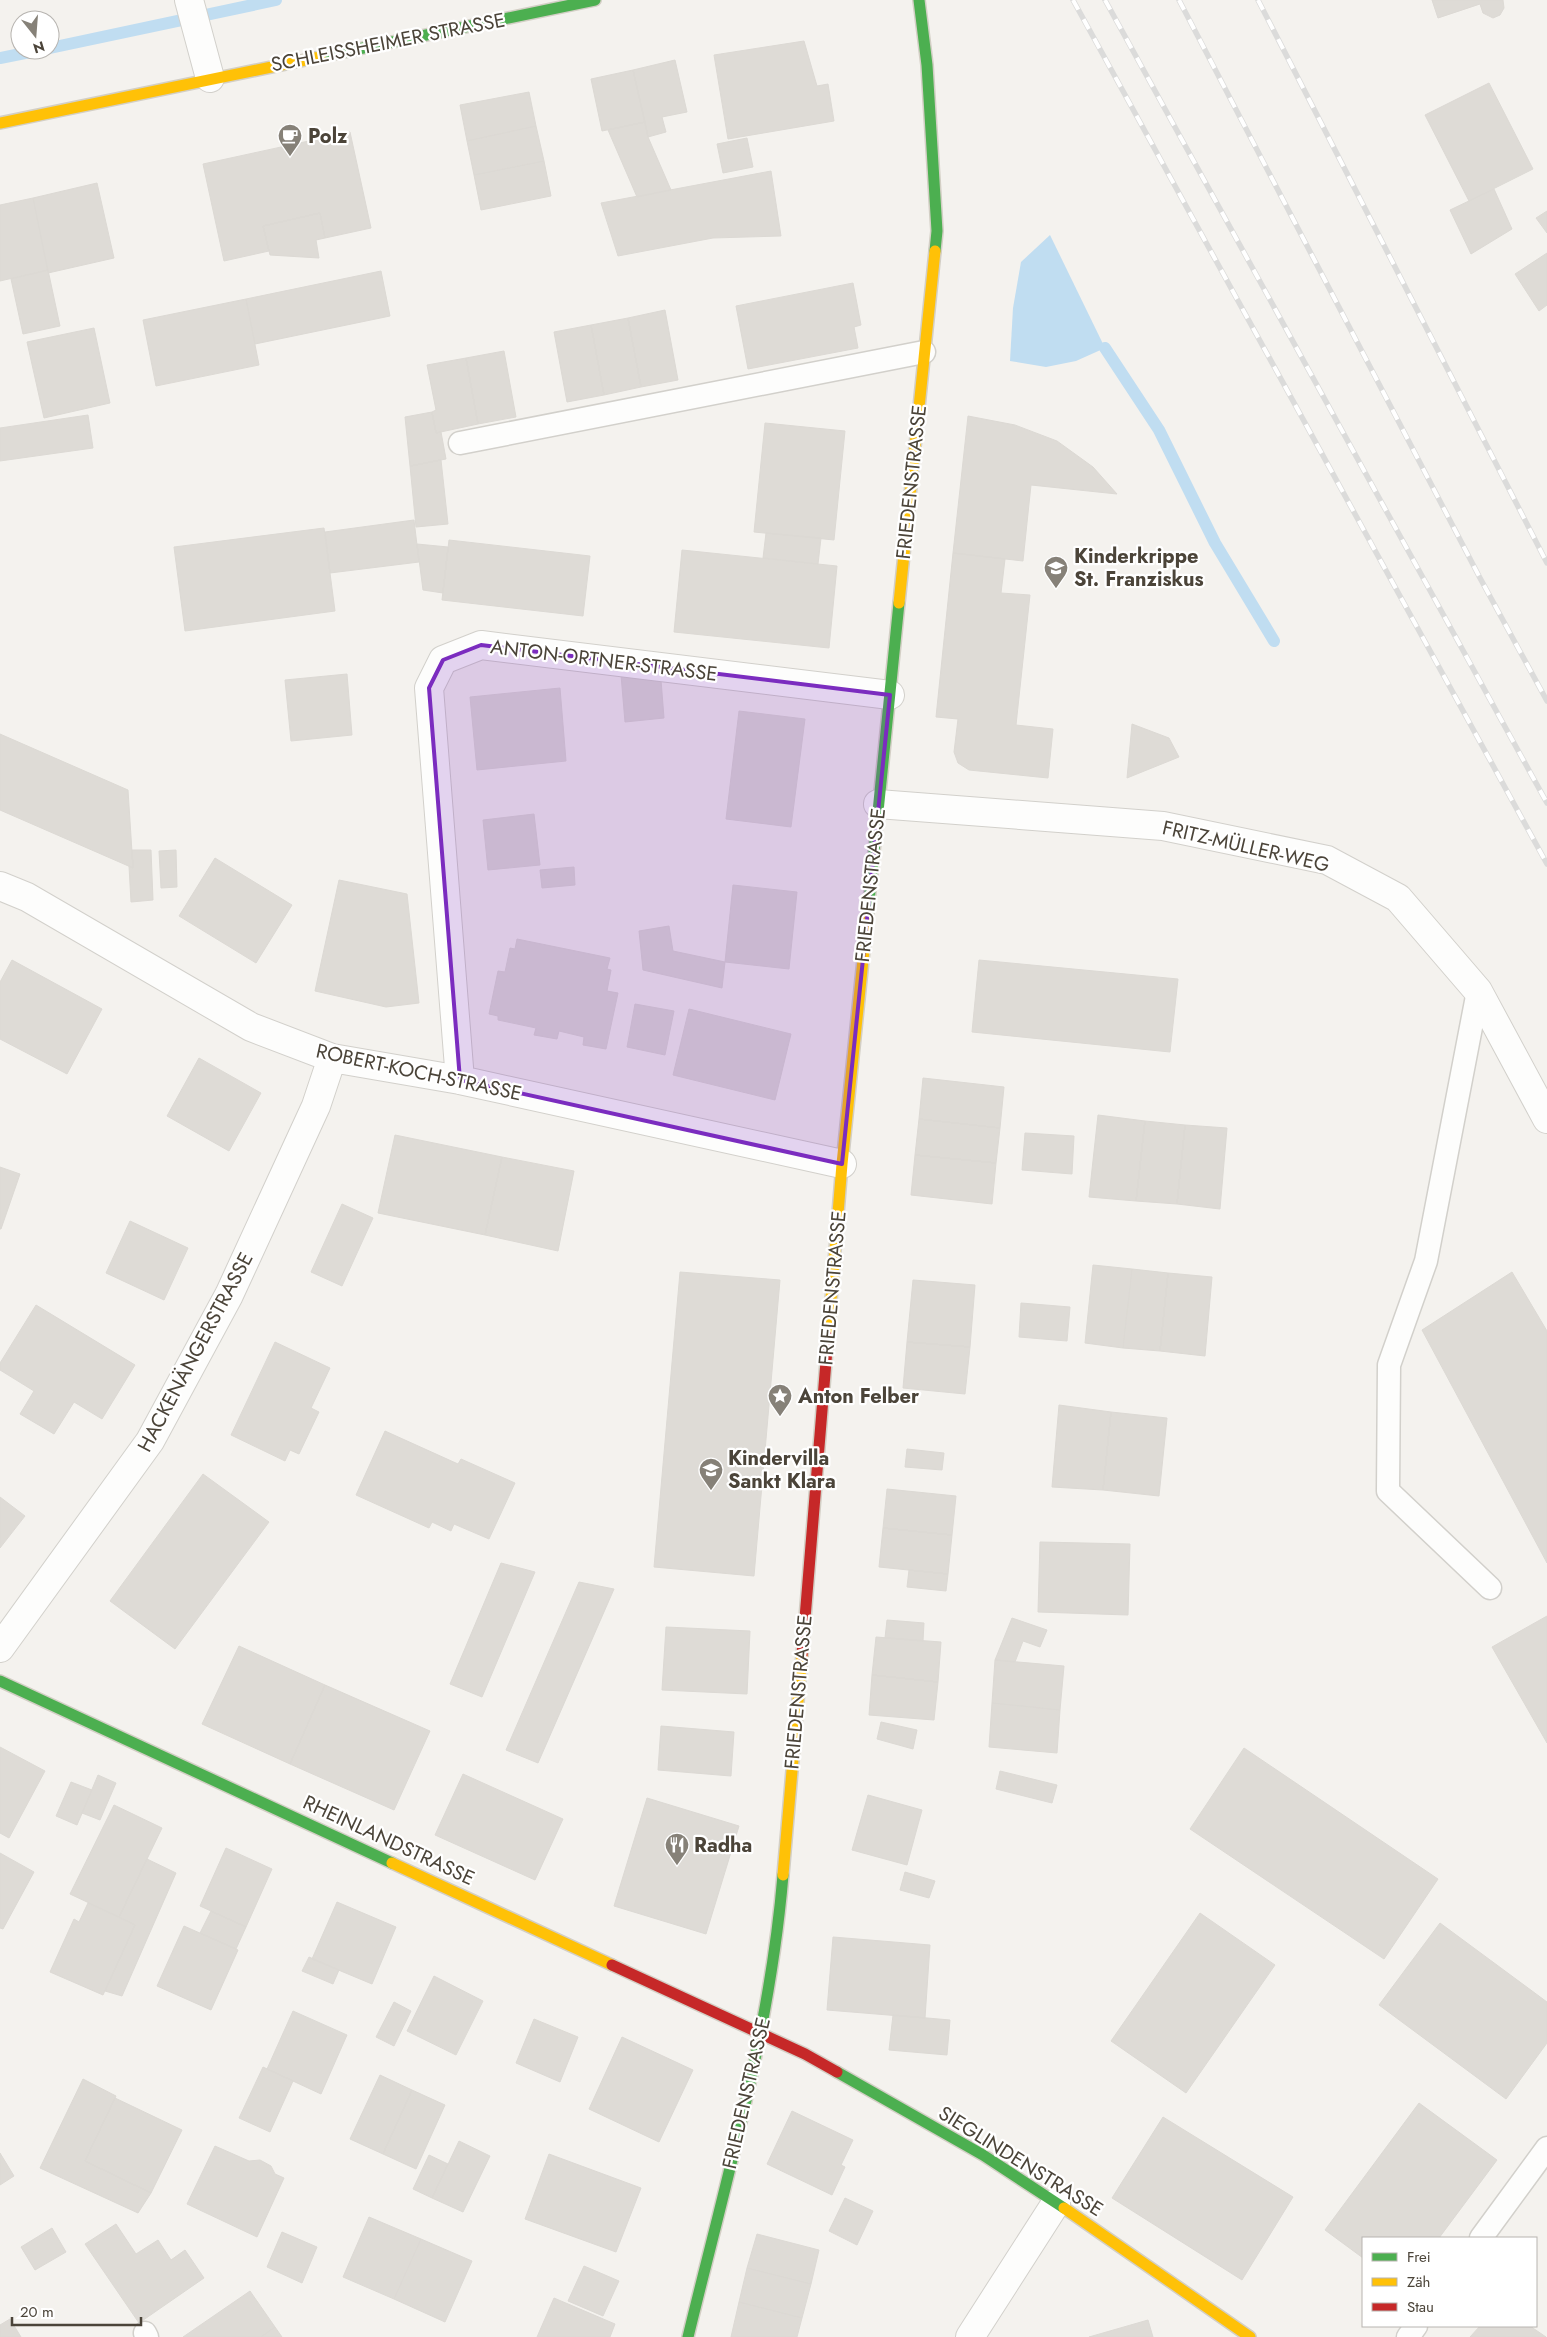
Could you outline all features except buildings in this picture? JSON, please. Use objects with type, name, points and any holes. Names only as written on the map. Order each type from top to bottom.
[{"type":"street","points":[[189,0],[210,78]]},
{"type":"street","name":"SCHLEISSHEIMER STRASSE","points":[[0,122],[595,0]]},
{"type":"street","name":"FRIEDENSTRASSE","points":[[688,2337],[762,2033],[780,1916],[842,1164],[937,231],[927,65],[919,0]]},
{"type":"street","name":"ANTON-ORTNER-STRASSE","points":[[460,1080],[430,688],[443,660],[482,645],[890,695]]},
{"type":"street","name":"FRITZ-MÜLLER-WEG","points":[[878,804],[1163,826],[1327,860],[1398,898],[1478,991],[1547,1119]]},
{"type":"street","name":"ROBERT-KOCH-STRASSE","points":[[0,886],[26,898],[251,1028],[332,1058],[460,1080],[842,1164]]},
{"type":"street","name":"HACKENÄNGERSTRASSE","points":[[0,1648],[150,1441],[229,1295],[316,1106],[332,1058]]},
{"type":"street","name":"RHEINLANDSTRASSE","points":[[0,1681],[762,2033]]},
{"type":"street","name":"SIEGLINDENSTRASSE","points":[[762,2033],[805,2054],[983,2155],[1056,2202],[1250,2337]]},
{"type":"street","points":[[970,2337],[1056,2202]]},
{"type":"lane","points":[[460,443],[924,352]]},
{"type":"lane","points":[[1478,991],[1426,1261],[1389,1365],[1388,1491],[1490,1588]]},
{"type":"lane","points":[[1482,2237],[1547,2148]]},
{"type":"highlighted area","points":[[481,645],[890,695],[842,1164],[460,1080],[429,688],[443,660]]},
{"type":"water","points":[[1050,235],[1105,348],[1076,361],[1046,367],[1010,361],[1013,308],[1021,262]]},
{"type":"waterway","points":[[60,46],[276,0]]},
{"type":"waterway","points":[[0,58],[10,56]]},
{"type":"waterway","points":[[1105,348],[1159,430],[1215,543],[1274,641]]},
{"type":"railway","points":[[1073,0],[1547,864]]},
{"type":"railway","points":[[1105,0],[1547,803]]},
{"type":"railway","points":[[1179,0],[1480,578],[1547,701]]},
{"type":"railway","points":[[1258,0],[1547,563]]},
{"type":"traffic: fast","points":[[320,57],[595,0]]},
{"type":"traffic: fast","points":[[919,0],[927,65],[937,231],[935,251]]},
{"type":"traffic: fast","points":[[867,921],[899,603]]},
{"type":"traffic: fast","points":[[0,1681],[392,1863]]},
{"type":"traffic: fast","points":[[688,2337],[731,2165],[757,2050],[777,1934],[783,1875]]},
{"type":"traffic: fast","points":[[837,2072],[983,2155],[1064,2208]]},
{"type":"traffic: slow","points":[[0,123],[320,57]]},
{"type":"traffic: slow","points":[[899,603],[935,251]]},
{"type":"traffic: slow","points":[[828,1337],[842,1164],[867,921]]},
{"type":"traffic: slow","points":[[783,1875],[802,1655]]},
{"type":"traffic: slow","points":[[392,1863],[612,1965]]},
{"type":"traffic: slow","points":[[1064,2208],[1250,2337]]},
{"type":"traffic: jam","points":[[802,1655],[828,1337]]},
{"type":"traffic: jam","points":[[612,1965],[805,2054],[837,2072]]},
{"type":"place","name":"Polz","points":[[290,157]]},
{"type":"place","name":"Kinderkrippe St. Franziskus","points":[[1056,589]]},
{"type":"place","name":"Anton Felber","points":[[780,1417]]},
{"type":"place","name":"Kindervilla Sankt Klara","points":[[711,1491]]},
{"type":"place","name":"Radha","points":[[677,1866]]}]
